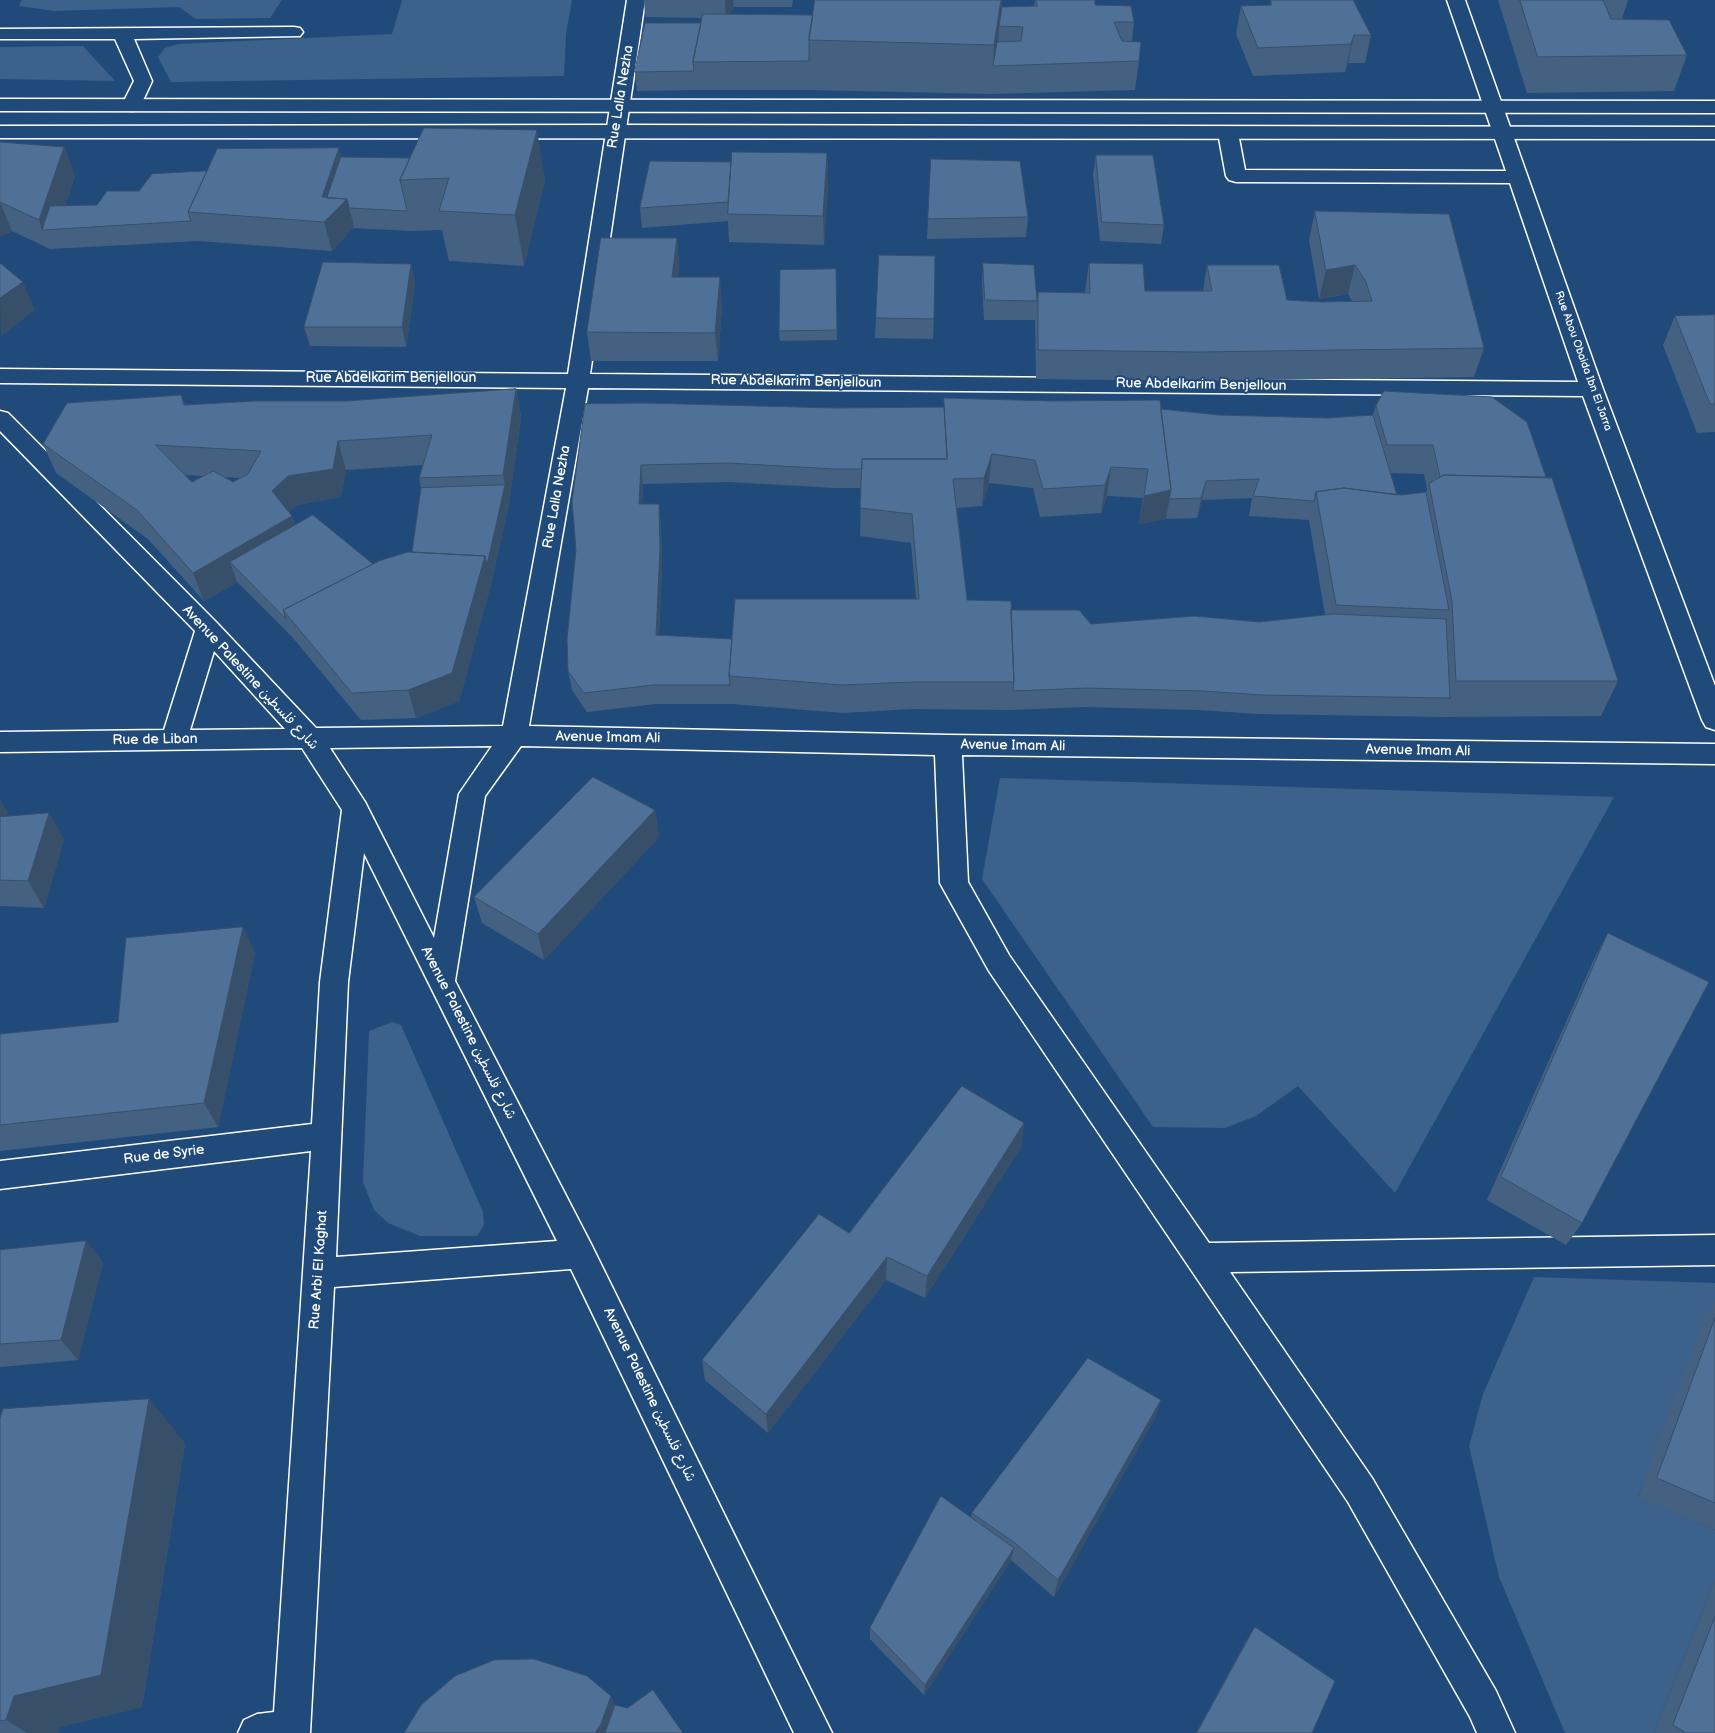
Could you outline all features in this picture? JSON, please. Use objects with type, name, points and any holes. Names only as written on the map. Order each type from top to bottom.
[{"type":"street","name":"Rue Lalla Nezha","points":[[441,981],[472,794],[514,736],[578,380],[636,0]]},
{"type":"street","name":"Rue Abou Obaida Ibn El Jarra","points":[[1456,0],[1592,389],[1715,720]]},
{"type":"street","points":[[0,34],[294,32]]},
{"type":"street","points":[[122,33],[143,81],[132,105]]},
{"type":"street","points":[[0,105],[1715,107]]},
{"type":"street","points":[[0,132],[1715,133]]},
{"type":"street","points":[[1228,133],[1236,176],[1518,177]]},
{"type":"street","name":"Rue Abdelkarim Benjelloun","points":[[0,376],[1592,389]]},
{"type":"street","name":"Avenue Palestine شارع فلسطين","points":[[0,418],[208,629],[310,739],[356,809],[580,1254],[813,1733]]},
{"type":"street","points":[[174,739],[208,629]]},
{"type":"street","name":"Avenue Imam Ali","points":[[310,739],[514,736],[948,745],[1715,754]]},
{"type":"street","name":"Rue de Liban","points":[[0,742],[310,739]]},
{"type":"street","points":[[948,745],[954,883],[999,963],[1360,1490],[1483,1704],[1496,1733]]},
{"type":"street","name":"Rue Arbi El Kaghat","points":[[279,1731],[319,1273],[334,982],[356,809]]},
{"type":"street","name":"Rue de Syrie","points":[[0,1175],[327,1136]]},
{"type":"street","points":[[1202,1258],[1715,1250]]},
{"type":"street","points":[[319,1273],[580,1254]]},
{"type":"shaded area","points":[[22,0],[282,0],[270,18],[196,19],[179,7],[54,11],[19,6]]},
{"type":"shaded area","points":[[402,0],[572,0],[566,34],[564,76],[171,82],[158,57],[165,48],[178,44],[392,34]]},
{"type":"shaded area","points":[[83,46],[115,81],[0,79],[0,47]]},
{"type":"shaded area","points":[[1000,778],[1614,797],[1395,1193],[1298,1086],[1256,1116],[1225,1128],[1153,1127],[982,879]]},
{"type":"shaded area","points":[[392,1022],[401,1025],[483,1212],[484,1225],[477,1236],[420,1236],[388,1223],[374,1210],[363,1182],[369,1031]]},
{"type":"shaded area","points":[[1534,1277],[1715,1283],[1715,1318],[1638,1496],[1715,1530],[1715,1580],[1654,1733],[1565,1733],[1499,1577],[1469,1446],[1483,1394]]},
{"type":"building","points":[[815,0],[1001,0],[994,45],[809,40]]},
{"type":"building","points":[[1036,0],[1095,0],[1095,5],[1131,6],[1134,22],[1114,22],[1122,41],[1141,42],[1139,61],[993,66],[997,42],[1021,41],[1023,27],[999,26],[1002,7],[1037,6]]},
{"type":"building","points":[[1271,0],[1353,0],[1371,35],[1354,35],[1351,44],[1258,48],[1241,6],[1271,5]]},
{"type":"building","points":[[1520,0],[1603,0],[1611,19],[1669,20],[1687,55],[1538,57]]},
{"type":"building","points":[[703,14],[813,15],[809,40],[809,61],[693,62]]},
{"type":"building","points":[[645,23],[701,23],[693,62],[694,71],[635,72]]},
{"type":"building","points":[[424,128],[537,130],[515,215],[439,211],[449,178],[400,180]]},
{"type":"building","points":[[0,142],[64,147],[39,220],[0,202]]},
{"type":"building","points":[[339,148],[322,197],[347,199],[324,222],[188,212],[217,149]]},
{"type":"building","points":[[732,152],[827,153],[823,216],[728,214]]},
{"type":"building","points":[[1096,155],[1153,155],[1164,225],[1102,222]]},
{"type":"building","points":[[341,157],[410,158],[400,180],[407,211],[349,208],[347,199],[327,198]]},
{"type":"building","points":[[931,159],[1020,161],[1028,217],[928,219]]},
{"type":"building","points":[[650,161],[731,162],[728,202],[640,208]]},
{"type":"building","points":[[207,171],[188,212],[191,221],[42,230],[50,206],[97,205],[107,191],[139,191],[152,174]]},
{"type":"building","points":[[1315,211],[1449,214],[1484,348],[1199,352],[1038,350],[1038,292],[1090,293],[1089,263],[1143,264],[1145,291],[1212,291],[1207,265],[1279,265],[1287,300],[1322,302],[1372,301],[1366,282],[1355,265],[1326,270]]},
{"type":"building","points":[[601,238],[677,238],[672,277],[720,277],[715,333],[587,332]]},
{"type":"building","points":[[879,255],[935,256],[934,319],[876,318]]},
{"type":"building","points":[[323,262],[411,264],[402,327],[304,327]]},
{"type":"building","points":[[0,263],[23,282],[0,298]]},
{"type":"building","points":[[983,263],[1034,265],[1037,301],[985,300]]},
{"type":"building","points":[[836,269],[837,330],[779,331],[780,270]]},
{"type":"building","points":[[1715,315],[1715,404],[1710,404],[1675,316]]},
{"type":"building","points":[[516,389],[503,475],[419,478],[432,435],[338,441],[333,469],[288,476],[272,491],[292,516],[193,573],[137,510],[43,444],[67,403],[181,395],[184,405],[256,401],[346,401]],"holes":[[[156,445],[261,451],[248,474],[233,482],[213,471],[192,482]]]},
{"type":"building","points":[[1384,391],[1492,397],[1527,422],[1546,477],[1444,475],[1440,477],[1433,445],[1387,445],[1376,406]]},
{"type":"building","points":[[944,398],[1051,401],[1160,400],[1171,490],[1144,496],[1148,469],[1111,467],[1105,485],[1043,489],[1035,460],[992,454],[984,478],[953,479],[967,600],[1011,601],[1014,682],[914,682],[842,685],[729,676],[735,599],[919,599],[912,514],[860,508],[862,459],[947,459]]},
{"type":"building","points":[[644,403],[835,408],[944,407],[947,459],[862,459],[862,469],[728,463],[641,465],[639,504],[659,504],[660,549],[656,635],[732,639],[730,685],[654,685],[584,693],[568,671],[567,639],[576,550],[572,501],[585,404]]},
{"type":"building","points":[[1161,409],[1219,415],[1327,418],[1373,415],[1397,495],[1344,488],[1316,492],[1314,501],[1253,496],[1259,479],[1206,481],[1201,498],[1169,499],[1171,490]]},
{"type":"building","points":[[1444,475],[1552,478],[1618,681],[1456,681],[1452,601],[1429,484]]},
{"type":"building","points":[[505,485],[487,565],[485,556],[412,552],[421,488]]},
{"type":"building","points":[[1344,488],[1402,495],[1426,492],[1449,610],[1336,605],[1316,492]]},
{"type":"building","points":[[313,515],[373,564],[283,610],[286,619],[230,562]]},
{"type":"building","points":[[408,552],[485,556],[452,673],[408,690],[352,693],[283,610],[379,561]]},
{"type":"building","points":[[1011,610],[1079,610],[1091,624],[1195,616],[1259,622],[1333,614],[1446,619],[1450,698],[1262,695],[1203,691],[1086,688],[1013,691]]},
{"type":"building","points":[[593,777],[655,810],[538,934],[474,897]]},
{"type":"building","points":[[49,813],[28,881],[0,880],[0,817]]},
{"type":"building","points":[[243,927],[204,1103],[0,1125],[0,1034],[118,1022],[126,938]]},
{"type":"building","points":[[1608,933],[1709,982],[1582,1223],[1501,1177]]},
{"type":"building","points":[[962,1086],[1024,1123],[927,1276],[887,1257],[766,1414],[702,1360],[819,1214],[849,1233]]},
{"type":"building","points":[[86,1241],[61,1340],[0,1344],[0,1250]]},
{"type":"building","points":[[1715,1318],[1715,1503],[1657,1478]]},
{"type":"building","points":[[1088,1358],[1161,1400],[1058,1580],[1015,1543],[972,1513]]},
{"type":"building","points":[[149,1399],[101,1675],[14,1696],[6,1720],[0,1721],[0,1418],[3,1409]]},
{"type":"building","points":[[941,1496],[1014,1548],[925,1685],[870,1628]]},
{"type":"building","points":[[1715,1617],[1715,1733],[1686,1733],[1673,1725]]},
{"type":"building","points":[[1255,1627],[1335,1681],[1312,1733],[1197,1733]]},
{"type":"building","points":[[534,1659],[587,1676],[611,1696],[601,1724],[595,1733],[404,1733],[421,1705],[455,1676],[494,1660]]},
{"type":"building","points":[[653,1690],[683,1733],[605,1733],[615,1705],[627,1708]]}]
